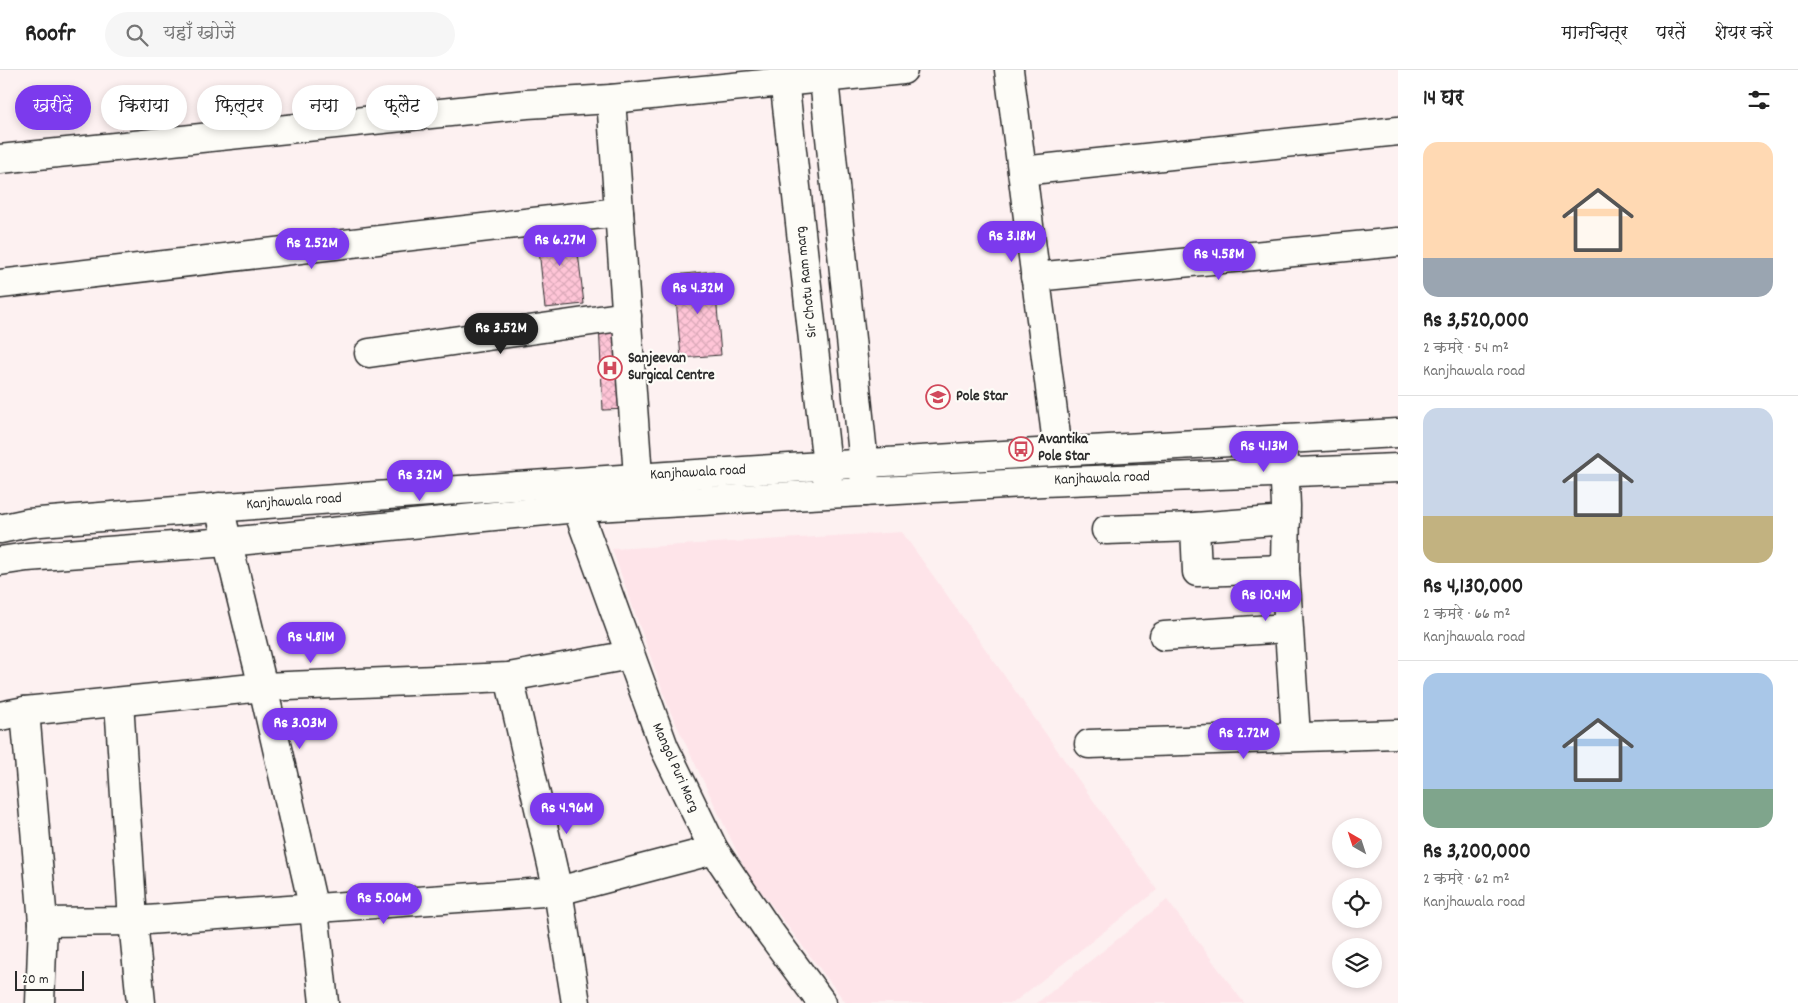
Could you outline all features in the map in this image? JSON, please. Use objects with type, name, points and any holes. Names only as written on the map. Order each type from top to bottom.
[{"type":"street","points":[[0,159],[526,104],[611,100],[784,76],[903,70]]},
{"type":"street","points":[[1009,70],[1058,451]]},
{"type":"street","points":[[824,74],[864,464],[865,492]]},
{"type":"street","name":"Sir Chotu Ram marg","points":[[784,76],[827,466],[828,494]]},
{"type":"street","points":[[611,100],[638,476]]},
{"type":"street","points":[[1022,171],[1398,131]]},
{"type":"street","points":[[0,284],[619,212]]},
{"type":"street","points":[[1035,278],[1398,242]]},
{"type":"street","points":[[369,352],[627,316]]},
{"type":"street","name":"Kanjhawala road","points":[[0,529],[28,523],[219,507],[551,484],[638,476],[1398,433]]},
{"type":"street","points":[[1283,439],[1286,520],[1285,569],[1296,736]]},
{"type":"street","name":"Kanjhawala road","points":[[0,561],[27,557],[227,542],[577,508],[1043,482],[1398,468]]},
{"type":"street","points":[[219,507],[264,687],[314,910],[324,1003]]},
{"type":"street","name":"Mangol Puri Marg","points":[[577,508],[664,747],[714,850],[768,930],[822,1003]]},
{"type":"street","points":[[1106,530],[1195,527],[1286,520]]},
{"type":"street","points":[[1195,527],[1197,572],[1285,569]]},
{"type":"street","points":[[1164,636],[1288,628]]},
{"type":"street","points":[[40,1003],[43,922],[12,714],[264,687],[509,677],[630,655]]},
{"type":"street","points":[[509,677],[558,891],[576,1003]]},
{"type":"street","points":[[119,702],[133,921],[141,1003]]},
{"type":"street","points":[[1089,744],[1398,734]]},
{"type":"street","points":[[43,922],[133,921],[314,910],[558,891],[714,850]]},
{"type":"shaded area","points":[[902,532],[1157,890],[1013,1003],[846,1003],[747,873],[670,711],[612,549]]},
{"type":"shaded area","points":[[1167,900],[1244,1003],[1037,1003]]},
{"type":"building","points":[[575,226],[584,304],[545,308],[537,230]]},
{"type":"building","points":[[714,271],[721,355],[681,358],[674,275]]},
{"type":"building","points":[[624,322],[628,409],[603,410],[599,323]]},
{"type":"place","name":"Sanjeevan Surgical Centre","points":[[610,368]]},
{"type":"place","name":"Pole Star","points":[[938,397]]},
{"type":"place","name":"Avantika Pole Star","points":[[1021,449]]}]
